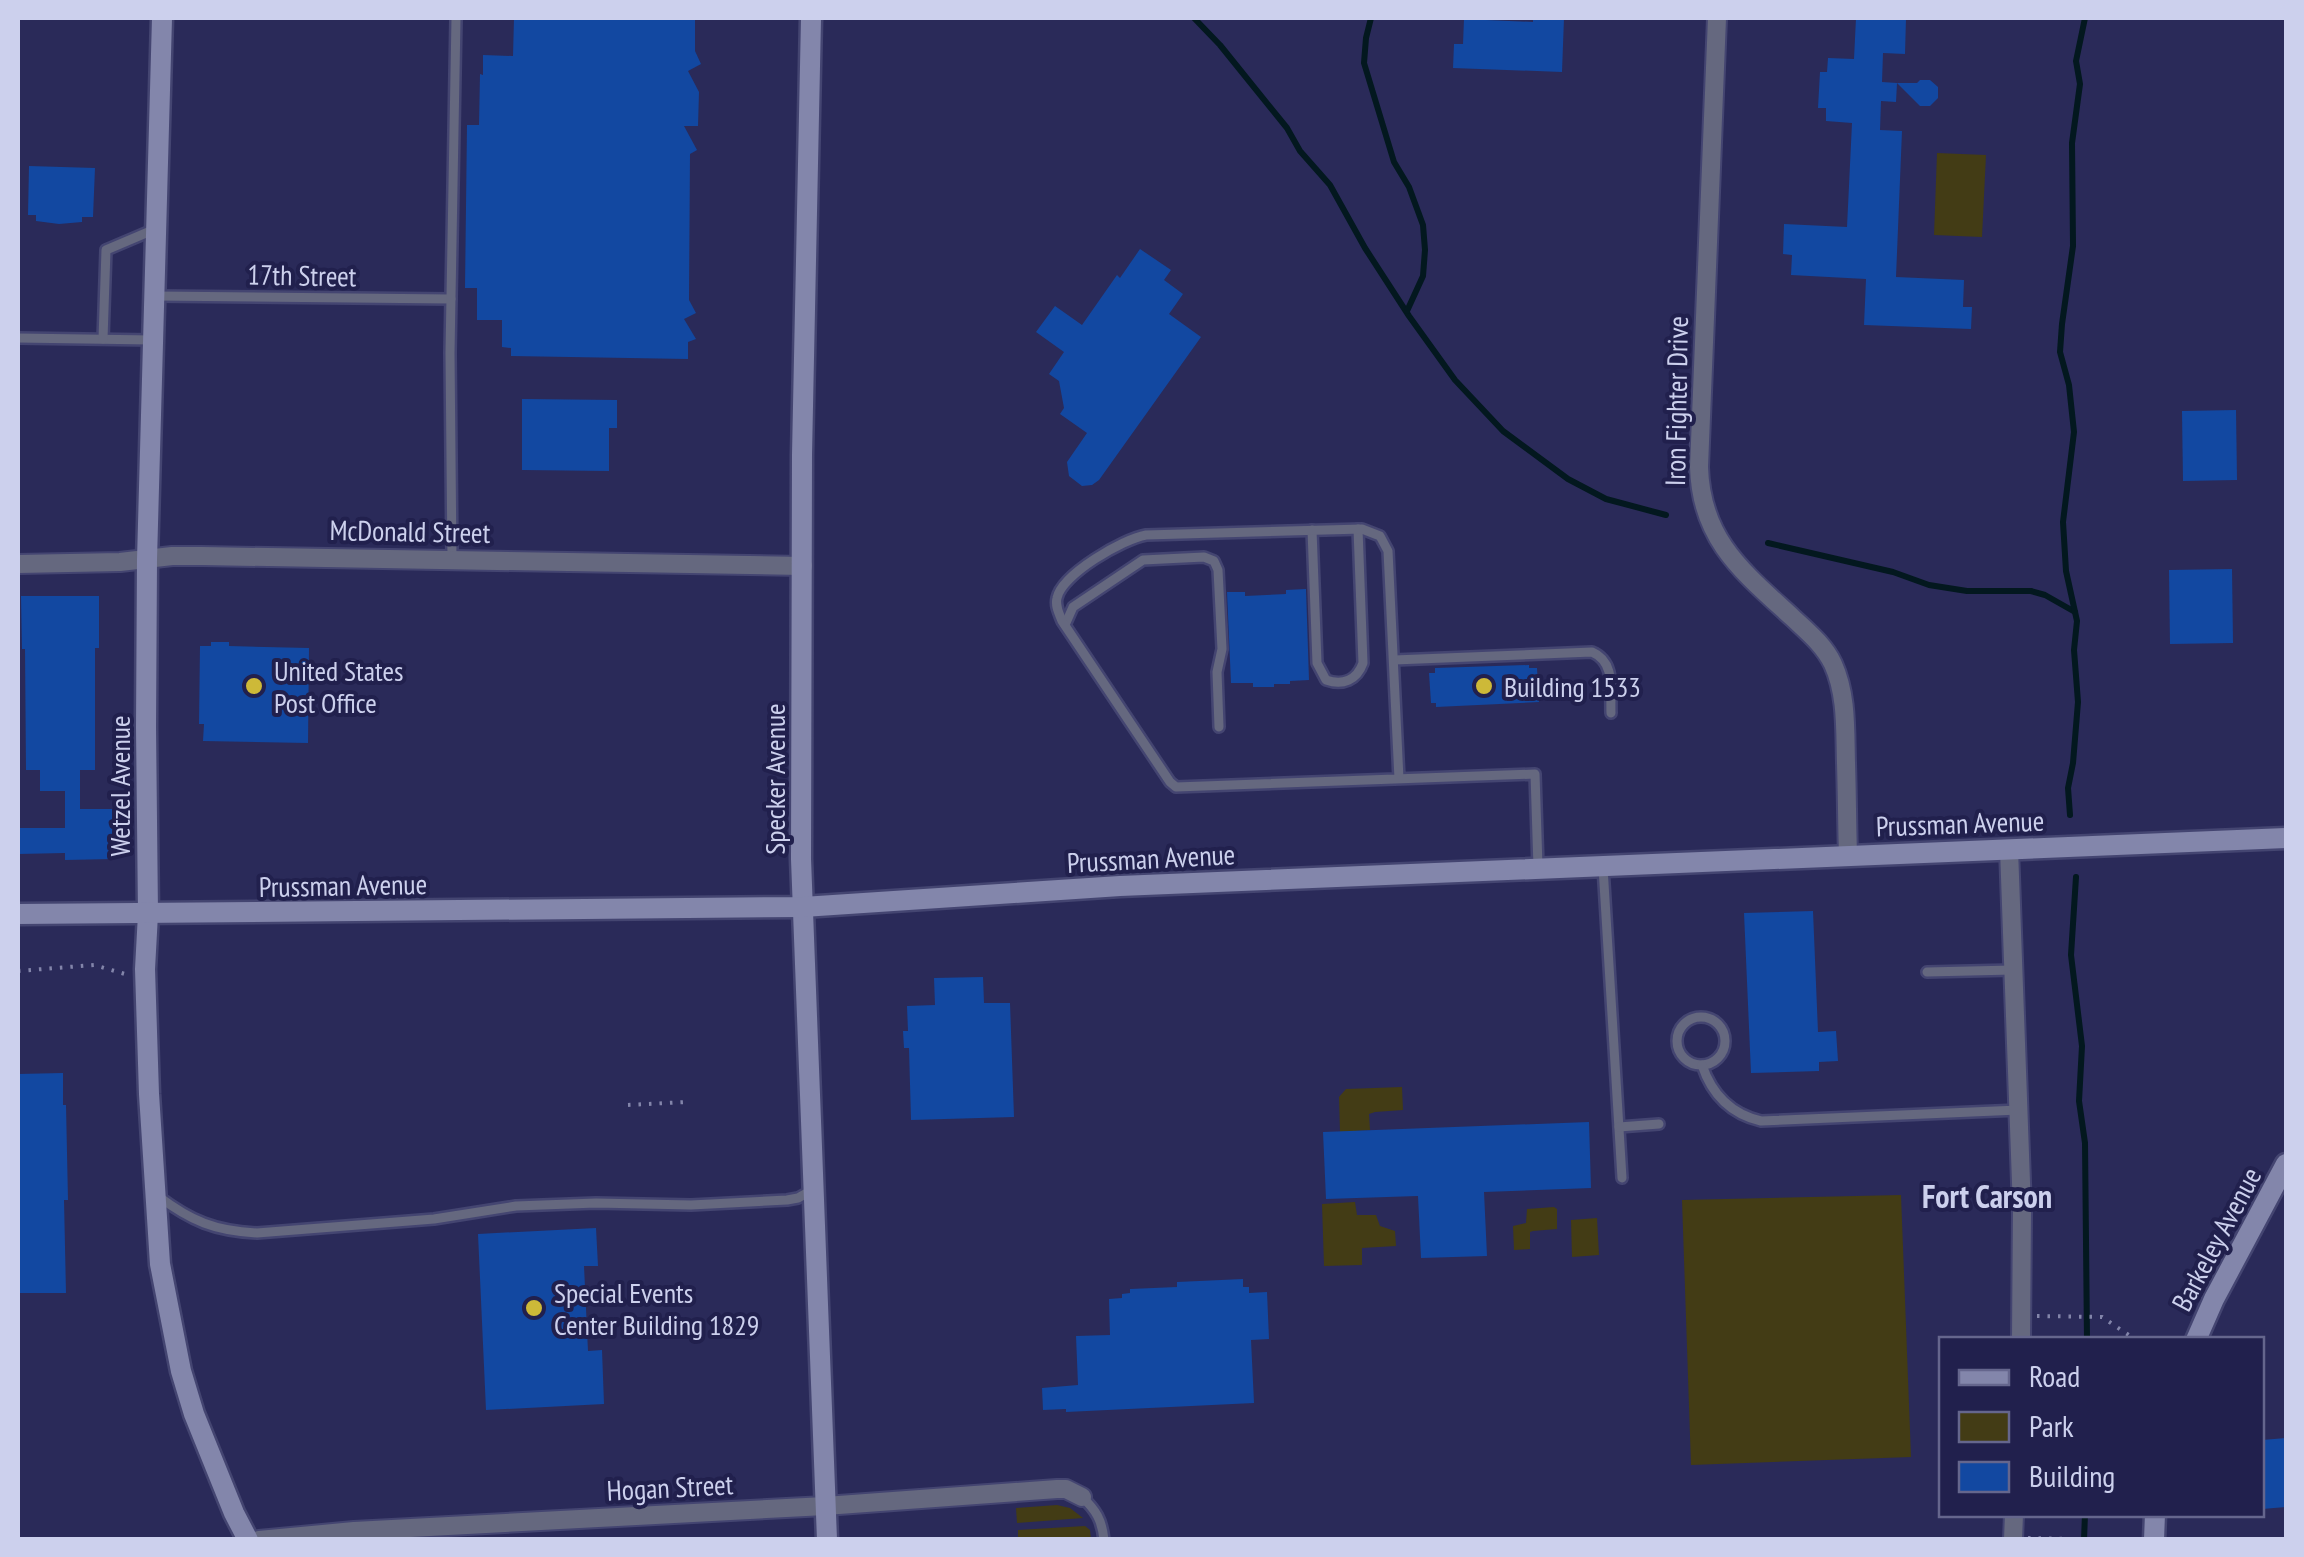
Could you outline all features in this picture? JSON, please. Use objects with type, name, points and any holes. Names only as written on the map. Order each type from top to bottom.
[{"type":"street","name":"Wetzel Avenue","points":[[162,18],[147,560],[145,969],[149,1094],[160,1264],[180,1371],[194,1414],[248,1540]]},
{"type":"street","name":"Specker Avenue","points":[[811,18],[804,288],[802,907],[827,1540]]},
{"type":"street","name":"Iron Fighter Drive","points":[[1717,18],[1700,488],[1709,523],[1724,549],[1814,638],[1834,668],[1842,689],[1845,717],[1848,855]]},
{"type":"street","name":"McDonald Street","points":[[18,564],[172,556],[802,566]]},
{"type":"street","name":"Prussman Avenue","points":[[18,914],[802,907],[1120,886],[2286,838]]},
{"type":"street","points":[[2008,849],[2022,1210],[2020,1337]]},
{"type":"street","name":"Barkeley Avenue","points":[[2197,1337],[2286,1164]]},
{"type":"street","name":"Hogan Street","points":[[259,1540],[1056,1488],[1082,1497]]},
{"type":"lane","points":[[452,559],[456,18]]},
{"type":"lane","points":[[103,339],[106,250],[156,229]]},
{"type":"lane","name":"17th Street","points":[[153,296],[451,299]]},
{"type":"lane","points":[[18,338],[152,340]]},
{"type":"lane","points":[[1312,530],[1317,663],[1326,680],[1338,683],[1353,678],[1363,663],[1358,529]]},
{"type":"lane","points":[[1399,779],[1388,551],[1380,536],[1358,529],[1146,534],[1126,540],[1062,586],[1056,602],[1064,625],[1176,787],[1399,779],[1535,774],[1538,869]]},
{"type":"lane","points":[[1064,625],[1073,608],[1143,560],[1214,561],[1218,570],[1222,650],[1217,672],[1219,727]]},
{"type":"lane","points":[[1394,660],[1592,652],[1608,666],[1610,713]]},
{"type":"lane","points":[[1604,866],[1622,1178]]},
{"type":"lane","points":[[1927,972],[2013,970]]},
{"type":"lane","points":[[1702,1065],[1720,1056],[1725,1038],[1717,1023],[1701,1016],[1681,1026],[1676,1041],[1679,1052],[1686,1060],[1702,1065],[1722,1100],[1739,1114],[1762,1121],[2019,1110]]},
{"type":"lane","points":[[1619,1127],[1659,1124]]},
{"type":"lane","points":[[155,1195],[214,1228],[257,1233],[434,1218],[516,1206],[788,1200],[814,1189]]},
{"type":"lane","points":[[1082,1497],[1099,1516],[1104,1540]]},
{"type":"path","points":[[18,972],[94,965],[124,974]]},
{"type":"path","points":[[628,1105],[686,1102]]},
{"type":"path","points":[[2021,1316],[2102,1317],[2132,1337]]},
{"type":"path","points":[[2013,1539],[2108,1540]]},
{"type":"green space","points":[[1937,153],[1986,155],[1982,237],[1934,235]]},
{"type":"green space","points":[[1402,1087],[1403,1110],[1369,1114],[1370,1130],[1340,1132],[1339,1097],[1346,1089]]},
{"type":"green space","points":[[1901,1195],[1911,1457],[1691,1465],[1682,1200]]},
{"type":"green space","points":[[1355,1202],[1357,1215],[1376,1215],[1380,1226],[1395,1231],[1396,1246],[1362,1248],[1362,1265],[1324,1266],[1322,1204]]},
{"type":"green space","points":[[1554,1207],[1557,1229],[1530,1232],[1530,1249],[1514,1250],[1513,1226],[1526,1223],[1527,1209]]},
{"type":"green space","points":[[1597,1218],[1599,1255],[1572,1257],[1571,1220]]},
{"type":"green space","points":[[1016,1508],[1070,1508],[1083,1518],[1017,1523]]},
{"type":"green space","points":[[1085,1526],[1091,1539],[1018,1539],[1018,1530]]},
{"type":"building","points":[[514,18],[695,18],[695,51],[701,64],[688,71],[699,92],[698,126],[684,126],[697,150],[690,154],[689,300],[696,313],[684,319],[696,339],[688,342],[688,359],[511,356],[511,348],[502,347],[502,320],[477,320],[477,288],[465,288],[467,125],[479,125],[483,55],[513,56]]},
{"type":"building","points":[[1533,18],[1564,18],[1562,72],[1453,68],[1454,44],[1463,44],[1464,19],[1533,22]]},
{"type":"building","points":[[1856,18],[1906,18],[1905,54],[1883,53],[1882,82],[1897,83],[1896,102],[1881,101],[1880,130],[1902,131],[1896,277],[1964,280],[1963,307],[1972,307],[1971,329],[1864,325],[1866,279],[1791,275],[1792,255],[1783,254],[1784,224],[1847,227],[1852,123],[1826,121],[1826,108],[1818,108],[1820,72],[1827,72],[1828,58],[1854,59]]},
{"type":"building","points":[[1930,80],[1938,87],[1938,98],[1930,106],[1920,106],[1897,83]]},
{"type":"building","points":[[29,166],[95,168],[93,217],[59,224],[36,221],[36,215],[28,215]]},
{"type":"building","points":[[1140,249],[1171,270],[1164,280],[1183,294],[1169,314],[1201,337],[1099,480],[1082,486],[1069,476],[1067,462],[1087,433],[1060,414],[1064,408],[1059,381],[1049,374],[1064,352],[1036,332],[1055,306],[1082,325]]},
{"type":"building","points":[[522,399],[617,400],[617,428],[609,428],[609,471],[522,470]]},
{"type":"building","points":[[2236,410],[2237,480],[2183,481],[2182,411]]},
{"type":"building","points":[[2232,569],[2233,643],[2170,644],[2169,570]]},
{"type":"building","points":[[1306,589],[1309,680],[1274,687],[1231,683],[1227,592],[1245,592],[1245,596]]},
{"type":"building","points":[[21,596],[99,596],[95,770],[80,770],[80,809],[112,809],[113,859],[65,860],[65,853],[18,854],[18,828],[65,828],[65,791],[40,791],[40,770],[26,770]]},
{"type":"building","name":"United States Post Office","points":[[211,642],[309,648],[308,743],[203,741],[204,724],[199,724],[200,646],[211,646]]},
{"type":"building","name":"Building 1533","points":[[1435,668],[1537,668],[1539,702],[1436,707],[1436,703],[1431,703],[1429,673],[1435,673]]},
{"type":"building","points":[[1813,911],[1818,1032],[1836,1031],[1838,1061],[1819,1062],[1819,1071],[1751,1073],[1744,913]]},
{"type":"building","points":[[983,977],[984,1003],[1010,1003],[1014,1117],[911,1120],[909,1048],[904,1048],[903,1031],[908,1031],[907,1006],[935,1005],[934,978]]},
{"type":"building","points":[[63,1073],[68,1200],[64,1200],[66,1293],[18,1293],[18,1074]]},
{"type":"building","points":[[1589,1122],[1591,1188],[1484,1192],[1487,1256],[1421,1258],[1418,1196],[1326,1199],[1323,1132]]},
{"type":"building","name":"Special Events Center Building 1829","points":[[596,1228],[598,1266],[584,1266],[588,1351],[602,1350],[604,1404],[486,1410],[478,1234]]},
{"type":"building","points":[[1243,1279],[1243,1287],[1249,1287],[1249,1293],[1267,1292],[1269,1339],[1251,1340],[1254,1403],[1043,1410],[1042,1388],[1078,1385],[1076,1336],[1110,1335],[1109,1299],[1122,1298],[1130,1289]]},
{"type":"building","points":[[2286,1438],[2286,1507],[2264,1509],[2264,1440]]},
{"type":"waterway","points":[[1194,18],[1220,45],[1330,185],[1409,316],[1455,380],[1503,431],[1568,479],[1606,499],[1666,515]]},
{"type":"waterway","points":[[1371,18],[1364,63],[1394,162],[1409,187],[1423,225],[1423,276],[1407,311]]},
{"type":"waterway","points":[[2070,815],[2068,788],[2078,702],[2074,650],[2077,621],[2066,571],[2063,522],[2074,432],[2069,385],[2060,352],[2073,246],[2072,143],[2080,84],[2076,61],[2085,18]]},
{"type":"waterway","points":[[1768,543],[1893,572],[1929,585],[1967,591],[2031,591],[2075,612]]},
{"type":"waterway","points":[[2076,877],[2071,955],[2082,1046],[2079,1101],[2085,1143],[2087,1337]]},
{"type":"waterway","points":[[2084,1540],[2085,1517]]},
{"type":"place","name":"United States Post Office","points":[[254,686]]},
{"type":"place","name":"Building 1533","points":[[1484,686]]},
{"type":"place","name":"Special Events Center Building 1829","points":[[534,1308]]},
{"type":"district","name":"Fort Carson","points":[[1987,1196]]}]
